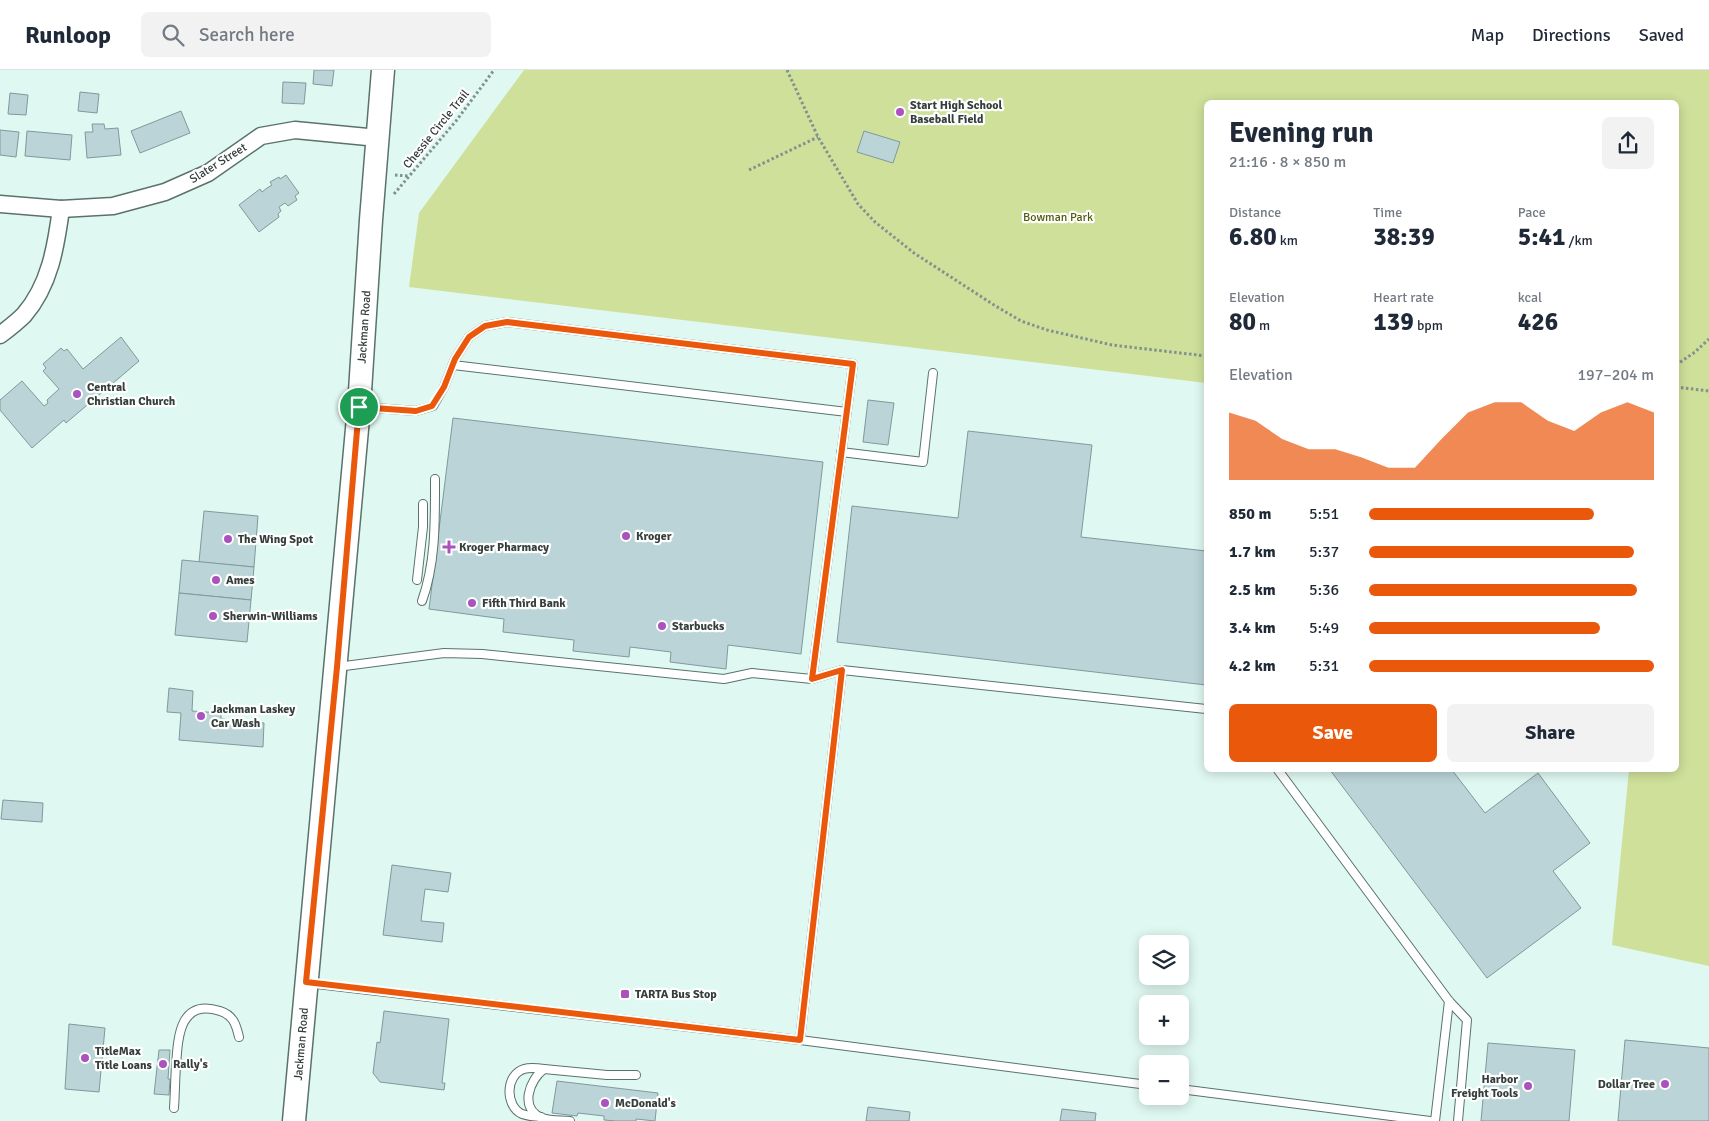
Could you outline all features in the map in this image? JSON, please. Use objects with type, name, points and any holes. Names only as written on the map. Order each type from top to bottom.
[{"type":"main road","name":"Jackman Road","points":[[294,1121],[337,667],[359,407],[383,70]]},
{"type":"street","name":"Slater Street","points":[[0,204],[61,208],[113,206],[166,192],[208,173],[261,136],[295,130],[378,138]]},
{"type":"street","points":[[0,335],[24,315],[38,293],[51,266],[61,208]]},
{"type":"lane","points":[[359,407],[416,411],[432,406],[444,387],[452,365],[469,337],[485,326],[507,322],[853,364],[812,679]]},
{"type":"lane","points":[[452,365],[847,412]]},
{"type":"lane","points":[[841,452],[923,462],[933,373]]},
{"type":"lane","points":[[422,601],[429,582],[435,528],[435,479]]},
{"type":"lane","points":[[417,580],[423,527],[423,504]]},
{"type":"lane","points":[[337,667],[444,653],[470,654],[724,680],[752,673],[812,679],[842,670],[1204,709]]},
{"type":"lane","points":[[800,1040],[842,670]]},
{"type":"lane","points":[[1279,772],[1449,1001],[1467,1020],[1458,1121]]},
{"type":"lane","points":[[306,982],[800,1040],[1139,1084]]},
{"type":"lane","points":[[1435,1121],[1449,1001]]},
{"type":"lane","points":[[174,1108],[178,1038],[185,1019],[200,1010],[209,1009],[222,1012],[233,1019],[237,1025],[239,1037]]},
{"type":"lane","points":[[570,1121],[542,1118],[517,1111],[511,1103],[510,1090],[514,1076],[524,1069],[532,1068],[607,1075],[636,1075]]},
{"type":"lane","points":[[542,1118],[531,1107],[528,1100],[534,1079],[544,1069]]},
{"type":"lane","points":[[1189,1090],[1430,1121]]},
{"type":"path","name":"Chessie Circle Trail","points":[[391,198],[456,121],[494,70]]},
{"type":"path","points":[[787,70],[818,137],[858,204],[874,222],[914,253],[1021,320],[1047,330],[1112,345],[1204,356]]},
{"type":"path","points":[[749,170],[818,137]]},
{"type":"path","points":[[1679,364],[1709,338]]},
{"type":"path","points":[[1679,387],[1709,391]]},
{"type":"green space","name":"Bowman Park","points":[[524,70],[1709,70],[1709,966],[1612,945],[1629,772],[1679,772],[1679,100],[1204,100],[1204,383],[409,287],[419,213]]},
{"type":"building","points":[[314,70],[334,70],[332,86],[313,84]]},
{"type":"building","points":[[283,82],[306,83],[304,104],[282,103]]},
{"type":"building","points":[[80,92],[99,94],[97,113],[78,111]]},
{"type":"building","points":[[10,93],[28,95],[26,115],[8,114]]},
{"type":"building","points":[[181,111],[190,133],[140,153],[131,131]]},
{"type":"building","points":[[92,124],[104,124],[105,129],[118,128],[121,155],[87,158],[85,132],[93,132]]},
{"type":"building","points":[[0,130],[19,132],[16,157],[0,155]]},
{"type":"building","points":[[27,131],[72,135],[70,160],[25,156]]},
{"type":"building","points":[[864,131],[900,142],[893,163],[857,152]]},
{"type":"building","points":[[286,175],[299,193],[295,196],[297,200],[288,206],[285,203],[279,207],[281,211],[278,214],[279,217],[259,232],[239,205],[260,189],[262,192],[272,185],[270,182]]},
{"type":"building","name":"Central Christian Church","points":[[121,337],[139,361],[66,423],[64,420],[32,448],[0,410],[0,400],[22,381],[44,406],[48,403],[47,400],[59,389],[43,371],[46,368],[43,364],[61,348],[64,351],[67,349],[83,369]]},
{"type":"building","points":[[868,400],[894,403],[888,445],[863,442]]},
{"type":"building","name":"Kroger","points":[[453,418],[823,462],[801,654],[728,645],[726,669],[670,662],[671,652],[630,647],[629,657],[573,651],[574,640],[503,632],[504,619],[429,609]]},
{"type":"building","points":[[968,431],[1092,445],[1081,537],[1204,551],[1204,685],[837,642],[852,506],[958,518]]},
{"type":"building","name":"The Wing Spot","points":[[204,511],[258,516],[254,567],[199,562]]},
{"type":"building","name":"Ames","points":[[182,560],[254,567],[251,600],[179,593]]},
{"type":"building","name":"Sherwin-Williams","points":[[179,593],[251,600],[247,642],[175,635]]},
{"type":"building","name":"Jackman Laskey Car Wash","points":[[169,688],[193,691],[192,711],[221,713],[221,719],[264,723],[263,747],[179,740],[181,713],[167,712]]},
{"type":"building","points":[[1332,772],[1454,772],[1485,813],[1538,773],[1590,843],[1553,871],[1581,908],[1487,978]]},
{"type":"building","points":[[3,800],[43,803],[42,822],[1,819]]},
{"type":"building","points":[[392,865],[451,873],[448,892],[425,889],[421,921],[444,923],[442,942],[383,935]]},
{"type":"building","points":[[384,1011],[449,1019],[442,1083],[445,1083],[444,1090],[380,1082],[373,1073],[377,1042],[380,1043]]},
{"type":"building","name":"TitleMax Title Loans","points":[[69,1024],[105,1028],[99,1092],[65,1089]]},
{"type":"building","name":"Dollar Tree","points":[[1625,1040],[1709,1048],[1709,1121],[1618,1121]]},
{"type":"building","name":"Harbor Freight Tools","points":[[1488,1043],[1575,1050],[1569,1121],[1481,1121]]},
{"type":"building","name":"Rally's","points":[[159,1050],[170,1050],[169,1095],[154,1094]]},
{"type":"building","name":"McDonald's","points":[[557,1081],[658,1093],[655,1121],[636,1119],[636,1121],[616,1121],[604,1120],[604,1116],[578,1113],[577,1116],[552,1113]]},
{"type":"building","points":[[868,1107],[910,1112],[909,1121],[866,1121]]},
{"type":"building","points":[[1062,1109],[1096,1113],[1095,1121],[1060,1121]]},
{"type":"place","name":"Start High School Baseball Field","points":[[900,112]]},
{"type":"place","name":"Central Christian Church","points":[[77,394]]},
{"type":"place","name":"Kroger","points":[[626,536]]},
{"type":"place","name":"The Wing Spot","points":[[228,539]]},
{"type":"place","name":"Kroger Pharmacy","points":[[449,547]]},
{"type":"place","name":"Ames","points":[[216,580]]},
{"type":"place","name":"Fifth Third Bank","points":[[472,603]]},
{"type":"place","name":"Sherwin-Williams","points":[[213,616]]},
{"type":"place","name":"Starbucks","points":[[662,626]]},
{"type":"place","name":"Jackman Laskey Car Wash","points":[[201,716]]},
{"type":"place","name":"TARTA Bus Stop","points":[[625,994]]},
{"type":"place","name":"TitleMax Title Loans","points":[[85,1058]]},
{"type":"place","name":"Rally's","points":[[163,1064]]},
{"type":"place","name":"Dollar Tree","points":[[1665,1084]]},
{"type":"place","name":"Harbor Freight Tools","points":[[1528,1086]]},
{"type":"place","name":"McDonald's","points":[[605,1103]]},
{"type":"route","points":[[507,322],[853,364],[812,679],[842,670],[800,1040],[429,998],[306,982],[337,667],[359,407],[416,411],[432,406],[444,387],[455,359],[469,337],[485,326],[507,322]]}]
